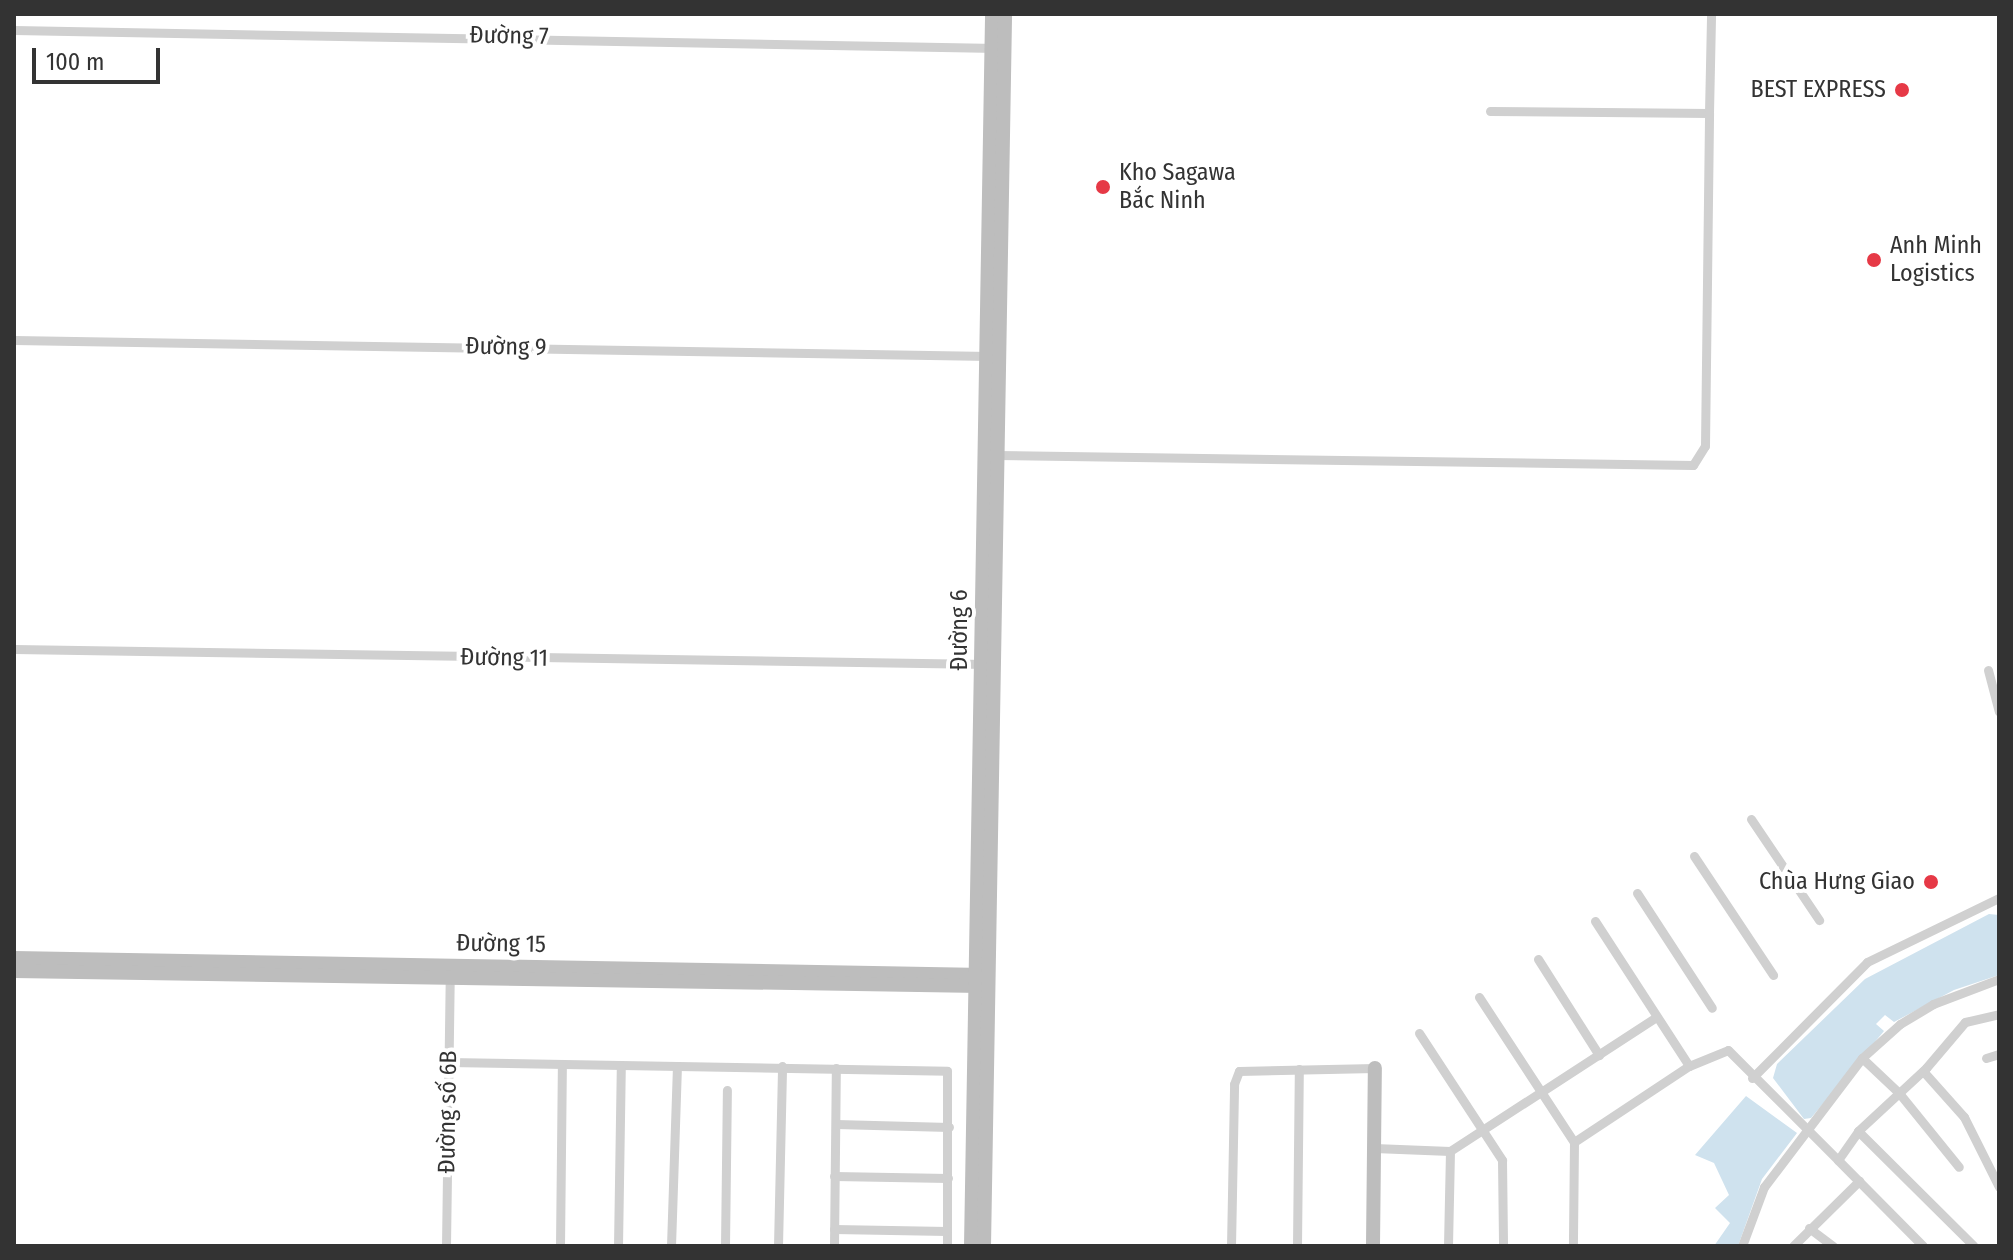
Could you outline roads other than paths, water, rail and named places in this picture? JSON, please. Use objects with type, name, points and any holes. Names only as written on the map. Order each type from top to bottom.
[{"type":"street","name":"Đường 6","points":[[992,14],[998,48]]},
{"type":"street","name":"Đường 6","points":[[971,1246],[982,980],[998,48],[1005,14]]},
{"type":"street","points":[[990,455],[1693,465],[1705,446],[1711,14]]},
{"type":"street","name":"Đường 7","points":[[14,30],[524,35],[998,48]]},
{"type":"street","points":[[1490,111],[1709,113]]},
{"type":"street","name":"Đường 9","points":[[14,340],[991,356]]},
{"type":"street","name":"Đường 11","points":[[14,649],[988,664]]},
{"type":"street","points":[[1988,670],[1999,712]]},
{"type":"street","points":[[1751,819],[1819,920]]},
{"type":"street","points":[[1694,856],[1773,975]]},
{"type":"street","points":[[1637,893],[1712,1008]]},
{"type":"street","points":[[1752,1078],[1867,962],[1999,898]]},
{"type":"street","points":[[1595,921],[1689,1066]]},
{"type":"street","name":"Đường 15","points":[[14,958],[450,972]]},
{"type":"street","points":[[1538,959],[1599,1055]]},
{"type":"street","name":"Đường 15","points":[[14,971],[450,972],[982,980]]},
{"type":"street","name":"Đường số 6B","points":[[446,1246],[450,972]]},
{"type":"street","points":[[1742,1246],[1764,1187],[1862,1058],[1900,1024],[1933,1004],[1999,979]]},
{"type":"street","name":"Đường 6","points":[[982,980],[984,1246]]},
{"type":"street","points":[[1479,997],[1574,1142],[1573,1246]]},
{"type":"street","points":[[1838,1160],[1858,1131],[1923,1071],[1965,1022],[1999,1014]]},
{"type":"street","points":[[1374,1148],[1450,1151],[1656,1017]]},
{"type":"street","points":[[1419,1033],[1504,1165],[1503,1246]]},
{"type":"street","points":[[1574,1142],[1689,1066],[1728,1050],[1752,1078],[1923,1246]]},
{"type":"street","points":[[1986,1058],[1999,1054]]},
{"type":"street","points":[[1862,1058],[1899,1093],[1959,1167]]},
{"type":"street","points":[[448,1062],[947,1071],[947,1246]]},
{"type":"street","points":[[560,1246],[562,1064]]},
{"type":"street","points":[[618,1246],[621,1065]]},
{"type":"street","points":[[671,1246],[677,1066]]},
{"type":"street","points":[[778,1246],[782,1066]]},
{"type":"street","points":[[834,1246],[836,1068]]},
{"type":"street","points":[[1231,1246],[1234,1084],[1239,1071],[1375,1068],[1373,1246]]},
{"type":"street","points":[[1297,1246],[1299,1069]]},
{"type":"street","points":[[1923,1071],[1964,1117],[1999,1187]]},
{"type":"street","points":[[725,1246],[727,1090]]},
{"type":"street","points":[[836,1124],[949,1127]]},
{"type":"street","points":[[1858,1131],[1974,1246]]},
{"type":"street","points":[[1448,1246],[1450,1151]]},
{"type":"street","points":[[834,1176],[948,1178]]},
{"type":"street","points":[[1795,1245],[1859,1181]]},
{"type":"street","points":[[1809,1228],[1833,1246]]},
{"type":"street","points":[[834,1229],[947,1231]]},
{"type":"water","points":[[1989,914],[1999,915],[1999,975],[1954,990],[1894,1022],[1885,1015],[1876,1024],[1884,1031],[1811,1118],[1804,1119],[1773,1078],[1777,1064],[1865,979]]},
{"type":"water","points":[[1746,1096],[1797,1133],[1762,1179],[1738,1246],[1714,1246],[1730,1223],[1715,1208],[1729,1195],[1714,1163],[1695,1155]]},
{"type":"place","name":"BEST EXPRESS","points":[[1902,90]]},
{"type":"place","name":"Kho Sagawa Bắc Ninh","points":[[1103,187]]},
{"type":"place","name":"Anh Minh Logistics","points":[[1874,260]]},
{"type":"place","name":"Chùa Hưng Giao","points":[[1931,882]]}]
